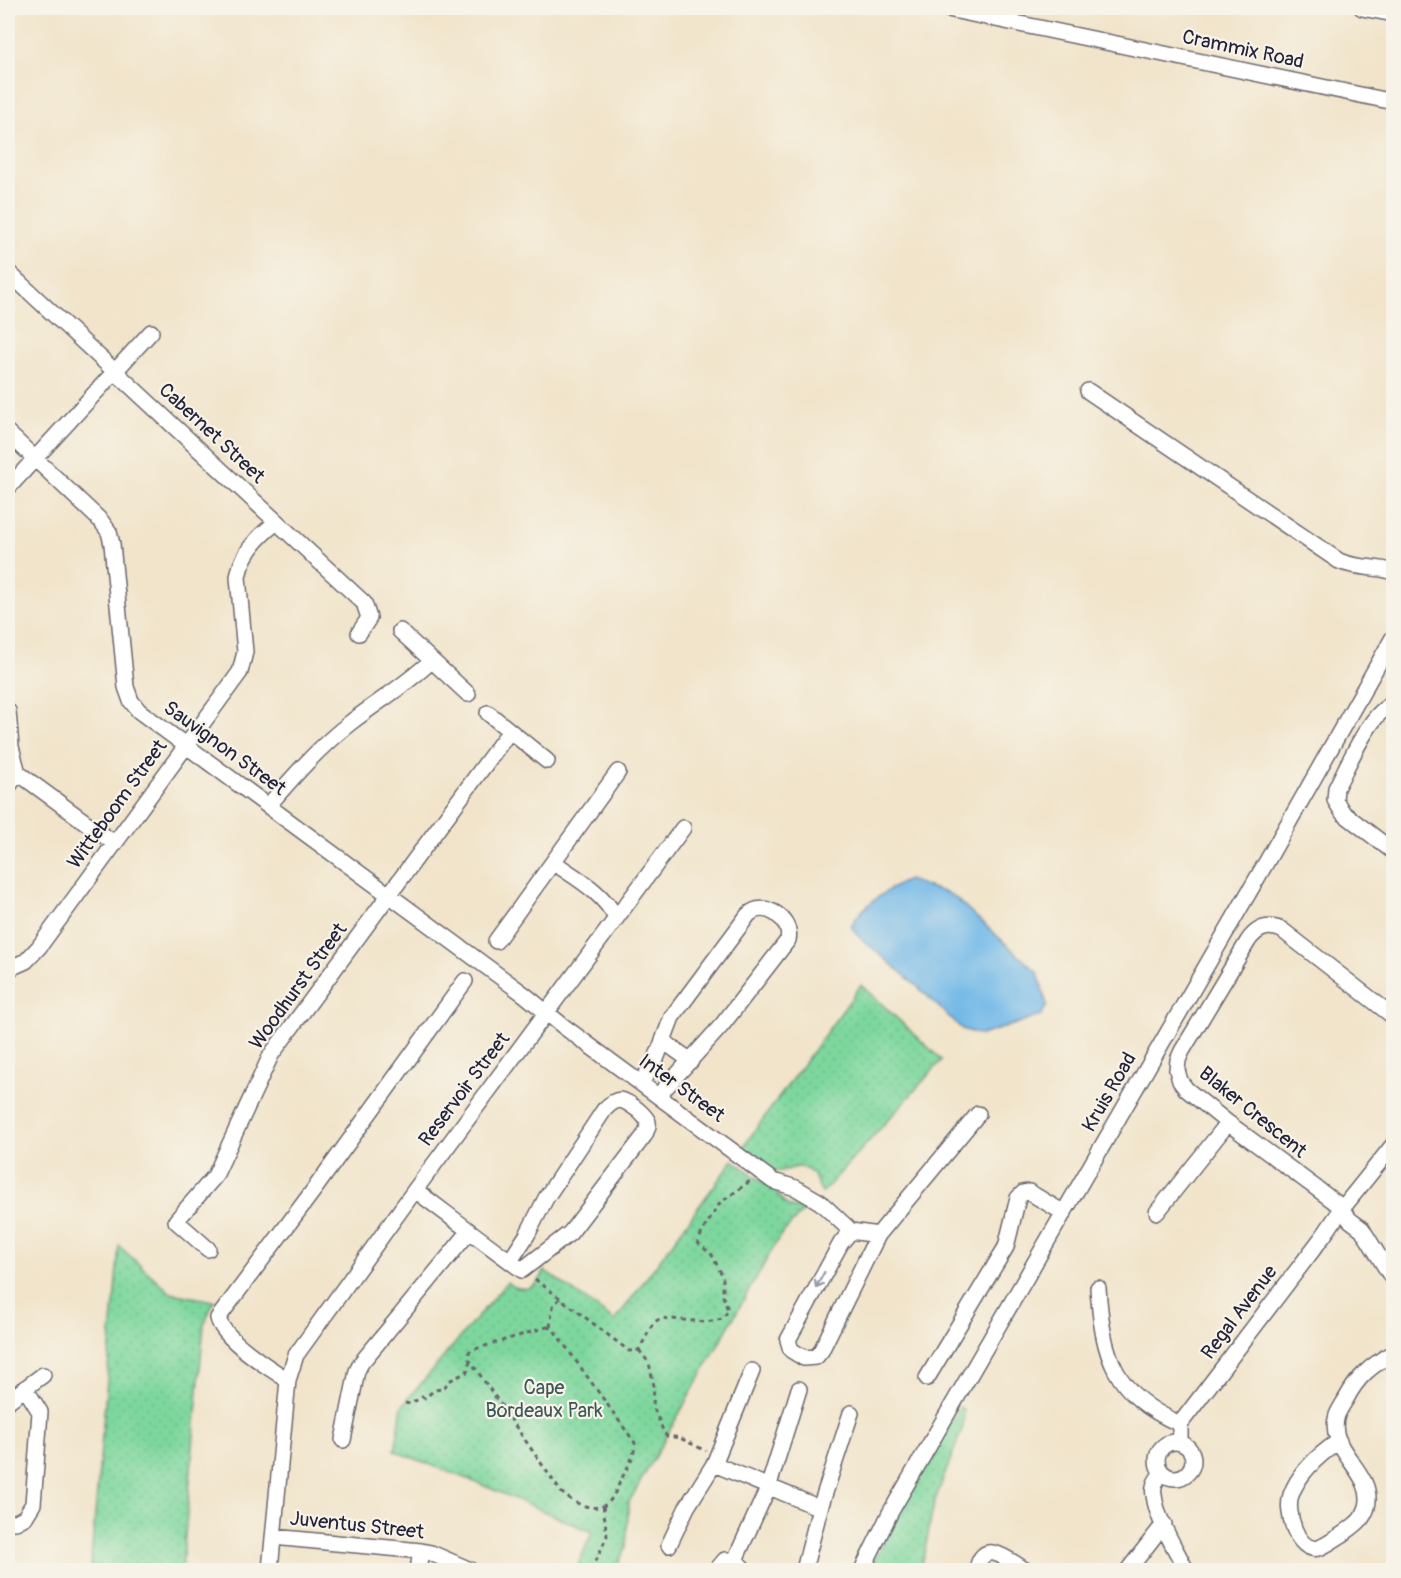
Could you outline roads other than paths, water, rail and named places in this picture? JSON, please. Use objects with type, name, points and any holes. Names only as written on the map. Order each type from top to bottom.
[{"type":"street","name":"Crammix Road","points":[[943,8],[1394,102]]},
{"type":"street","points":[[1362,8],[1394,14]]},
{"type":"street","name":"Cabernet Street","points":[[8,272],[364,603],[369,618],[359,633]]},
{"type":"street","points":[[8,488],[151,332]]},
{"type":"street","points":[[1088,391],[1339,561],[1394,572]]},
{"type":"street","name":"Sauvignon Street","points":[[8,433],[101,521],[109,532],[126,687],[131,701],[139,711],[547,1013]]},
{"type":"street","name":"Witteboom Street","points":[[8,969],[19,965],[33,954],[240,672],[245,652],[238,577],[240,567],[251,546],[277,522]]},
{"type":"street","points":[[400,631],[468,694]]},
{"type":"street","name":"Kruis Road","points":[[862,1570],[890,1513],[1261,872],[1394,636]]},
{"type":"street","points":[[268,806],[332,739],[350,723],[413,679],[431,661]]},
{"type":"street","points":[[1394,704],[1388,705],[1373,720],[1336,789],[1335,800],[1343,813],[1394,852]]},
{"type":"street","points":[[8,711],[11,747],[18,773],[114,843]]},
{"type":"street","points":[[488,713],[547,761]]},
{"type":"street","points":[[390,896],[509,732]]},
{"type":"street","points":[[496,941],[618,772]]},
{"type":"street","points":[[8,787],[18,773]]},
{"type":"street","name":"Reservoir Street","points":[[270,1570],[288,1380],[296,1355],[683,828]]},
{"type":"street","points":[[553,862],[603,898],[616,918]]},
{"type":"street","name":"Woodhurst Street","points":[[207,1249],[176,1221],[215,1176],[271,1055],[390,896]]},
{"type":"street","points":[[640,1083],[656,1059],[672,1017],[748,915],[760,907],[780,917],[790,933],[788,940],[691,1061],[658,1096]]},
{"type":"street","name":"Blaker Crescent","points":[[1394,1017],[1282,930],[1274,927],[1259,929],[1248,941],[1178,1060],[1177,1070],[1180,1081],[1186,1089],[1335,1202],[1350,1220],[1362,1229],[1394,1281]]},
{"type":"street","points":[[288,1380],[262,1364],[223,1329],[218,1318],[465,981]]},
{"type":"street","name":"Inter Street","points":[[547,1013],[773,1181],[796,1188],[820,1202],[851,1231]]},
{"type":"street","points":[[663,1041],[691,1061]]},
{"type":"street","points":[[618,1100],[626,1101],[648,1122],[648,1129],[644,1136],[570,1233],[563,1240],[516,1266],[527,1235],[546,1198],[604,1110],[618,1100]]},
{"type":"street","points":[[878,1235],[851,1231],[841,1243],[788,1340],[791,1350],[804,1358],[816,1357],[821,1351],[878,1235],[978,1114]]},
{"type":"street","points":[[1157,1212],[1228,1123]]},
{"type":"street","name":"Regal Avenue","points":[[1180,1424],[1394,1143]]},
{"type":"street","points":[[415,1190],[516,1266]]},
{"type":"street","points":[[927,1378],[1006,1246],[1018,1197],[1023,1192],[1029,1192],[1064,1213]]},
{"type":"street","points":[[343,1440],[360,1362],[469,1232]]},
{"type":"street","points":[[1098,1288],[1104,1340],[1118,1376],[1145,1406],[1180,1424],[1180,1442]]},
{"type":"street","points":[[1339,1441],[1317,1457],[1299,1480],[1290,1498],[1289,1514],[1293,1526],[1303,1543],[1310,1547],[1318,1548],[1331,1542],[1360,1521],[1367,1507],[1366,1486],[1335,1431],[1337,1414],[1353,1386],[1369,1367],[1394,1352]]},
{"type":"street","points":[[669,1545],[687,1507],[714,1464],[752,1371]]},
{"type":"street","points":[[8,1401],[43,1375]]},
{"type":"street","points":[[8,1522],[16,1522],[25,1517],[33,1504],[40,1412],[25,1388]]},
{"type":"street","points":[[718,1570],[725,1560],[739,1565],[768,1488],[799,1389]]},
{"type":"street","points":[[804,1570],[820,1508],[851,1413]]},
{"type":"street","points":[[1170,1442],[1180,1442],[1188,1447],[1192,1452],[1193,1465],[1190,1471],[1180,1478],[1167,1477],[1162,1473],[1156,1462],[1160,1450],[1170,1442]]},
{"type":"street","points":[[714,1464],[820,1508]]},
{"type":"street","points":[[1162,1473],[1155,1482],[1153,1494],[1164,1524],[1186,1570]]},
{"type":"street","points":[[1128,1570],[1164,1524]]},
{"type":"street","name":"Juventus Street","points":[[273,1537],[421,1551],[470,1570]]},
{"type":"street","points":[[418,1570],[421,1551]]},
{"type":"street","points":[[976,1570],[983,1556],[994,1553],[1025,1570]]},
{"type":"water","points":[[908,880],[952,895],[1038,973],[1047,1005],[1041,1016],[981,1035],[962,1029],[917,986],[858,936],[851,926],[861,912],[884,893]]},
{"type":"park label","name":"Cape Bordeaux Park","points":[[544,1398]]}]
